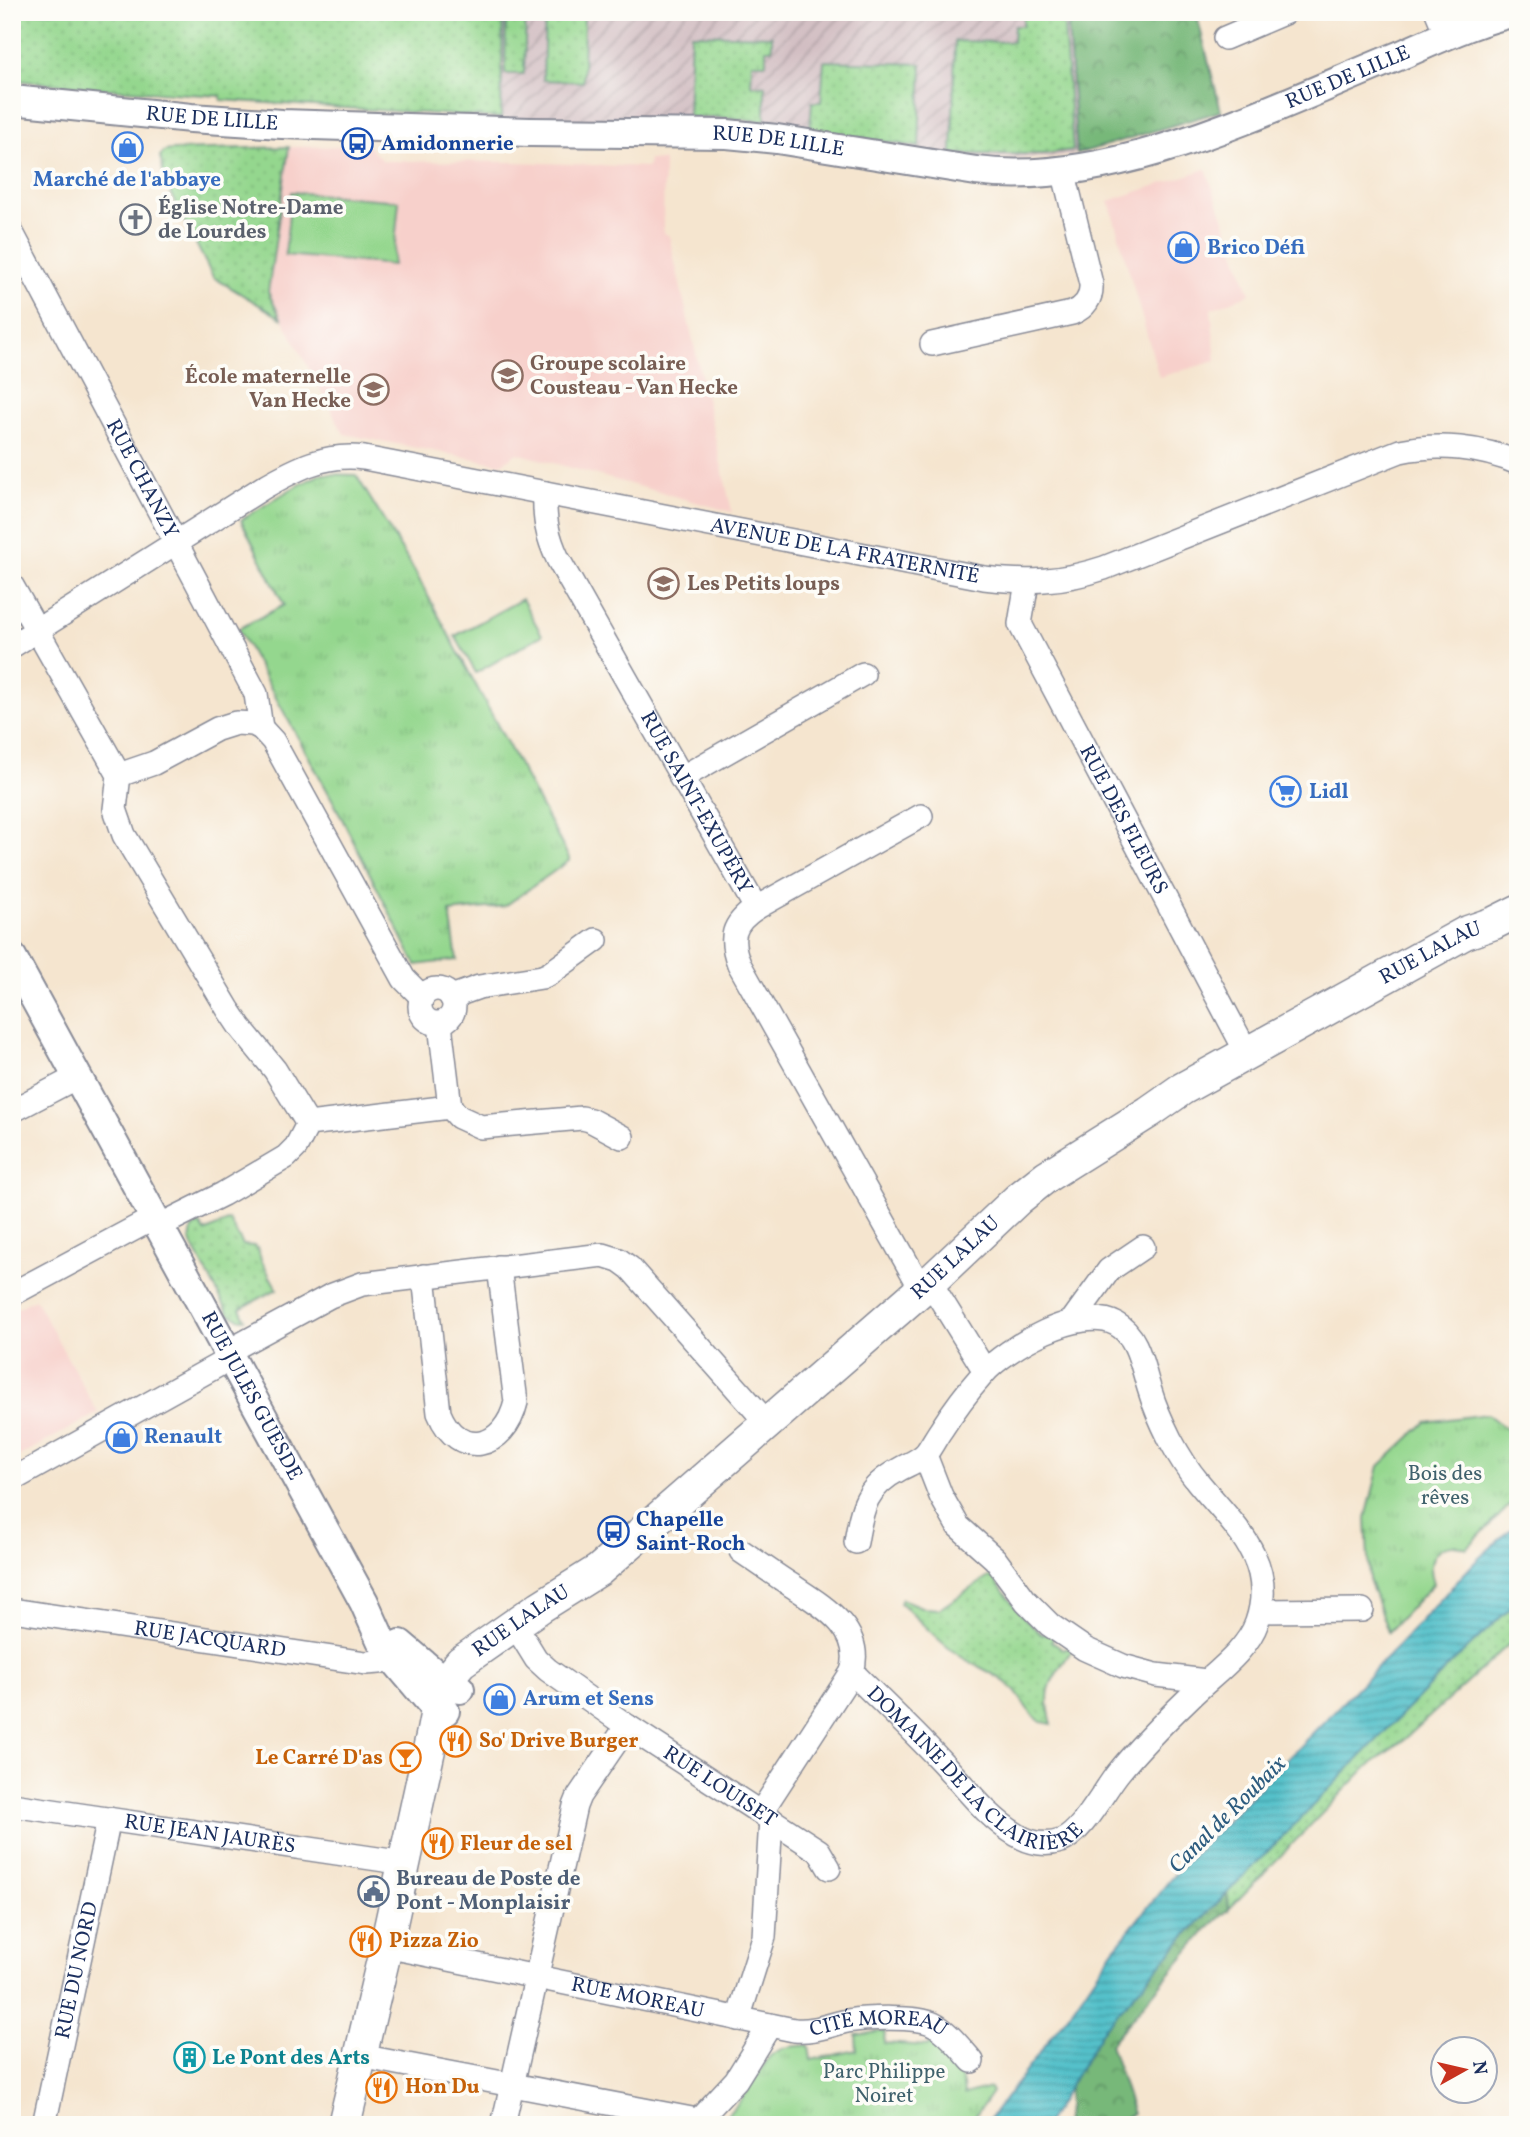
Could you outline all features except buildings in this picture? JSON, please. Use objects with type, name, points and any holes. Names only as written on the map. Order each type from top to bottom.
[{"type":"main road","name":"RUE LALAU","points":[[444,1704],[518,1631],[575,1595],[599,1570],[926,1286],[1003,1213],[1047,1176],[1182,1089],[1459,936],[1518,911]]},
{"type":"main road","points":[[344,2125],[444,1704]]},
{"type":"street","points":[[1225,38],[1286,12]]},
{"type":"street","name":"RUE DE LILLE","points":[[12,100],[184,118],[282,124],[530,132],[735,134],[993,173],[1020,174],[1126,159],[1217,130],[1442,24],[1490,20],[1516,12]]},
{"type":"street","points":[[932,344],[1072,313],[1085,304],[1090,295],[1091,284],[1063,170]]},
{"type":"street","name":"RUE CHANZY","points":[[12,233],[256,694],[261,728]]},
{"type":"street","name":"AVENUE DE LA FRATERNITÉ","points":[[12,646],[283,475],[305,464],[332,457],[365,458],[984,578],[1027,582],[1065,578],[1104,568],[1400,451],[1430,447],[1454,448],[1490,454],[1518,463]]},
{"type":"street","name":"RUE SAINT-EXUPÉRY","points":[[545,493],[544,517],[552,546],[756,908],[740,921],[735,929],[733,945],[739,964],[926,1286]]},
{"type":"street","name":"RUE DES FLEURS","points":[[1027,582],[1020,624],[1247,1053]]},
{"type":"street","points":[[12,586],[119,775],[115,809],[124,835],[228,1009],[275,1070],[308,1124]]},
{"type":"street","points":[[681,778],[863,674]]},
{"type":"street","points":[[119,775],[154,763],[226,725],[244,723],[261,728],[274,741],[404,979],[422,997]]},
{"type":"street","points":[[756,908],[921,816]]},
{"type":"street","points":[[452,997],[479,986],[542,977],[596,940]]},
{"type":"street","name":"RUE JULES GUESDE","points":[[12,957],[364,1602],[398,1653],[422,1664],[444,1704]]},
{"type":"street","points":[[439,989],[452,997],[453,1013],[448,1020],[440,1024],[430,1022],[422,1016],[419,1007],[422,997],[429,991],[439,989]]},
{"type":"street","points":[[440,1024],[450,1107],[459,1117],[481,1127],[582,1118],[622,1137]]},
{"type":"street","points":[[12,1111],[77,1077]]},
{"type":"street","points":[[308,1124],[450,1107]]},
{"type":"street","points":[[12,1294],[156,1222],[223,1194],[286,1157],[296,1147],[308,1124]]},
{"type":"street","name":"DOMAINE DE LA CLAIRIÈRE","points":[[1072,1321],[1109,1270],[1143,1247]]},
{"type":"street","points":[[12,1480],[352,1287],[595,1256],[620,1259],[630,1268],[768,1424]]},
{"type":"street","points":[[424,1276],[439,1413],[446,1429],[453,1434],[466,1442],[483,1443],[503,1431],[516,1402],[499,1267]]},
{"type":"street","points":[[926,1286],[985,1371]]},
{"type":"street","name":"DOMAINE DE LA CLAIRIÈRE","points":[[852,1672],[997,1821],[1026,1840],[1047,1844],[1063,1840],[1078,1829],[1121,1769],[1164,1721],[1246,1644],[1261,1611],[1261,1579],[1249,1546],[1237,1526],[1200,1485],[1178,1453],[1154,1405],[1131,1339],[1117,1325],[1102,1319],[1085,1318],[1060,1325],[1019,1347],[985,1371],[948,1419],[925,1455],[888,1475],[874,1487],[864,1504],[856,1542]]},
{"type":"street","points":[[925,1455],[941,1496],[958,1526],[995,1559],[1026,1601],[1050,1625],[1085,1649],[1123,1666],[1156,1675],[1206,1681]]},
{"type":"street","name":"DOMAINE DE LA CLAIRIÈRE","points":[[741,1551],[825,1608],[849,1635],[854,1650],[852,1672],[766,1815]]},
{"type":"street","name":"RUE JACQUARD","points":[[12,1610],[366,1663],[380,1662],[398,1653]]},
{"type":"street","points":[[1261,1611],[1362,1610]]},
{"type":"street","name":"RUE LOUISET","points":[[518,1631],[541,1665],[627,1726],[820,1851],[829,1868]]},
{"type":"street","points":[[503,2125],[575,1806],[627,1726]]},
{"type":"street","name":"RUE JEAN JAURÈS","points":[[13,1810],[109,1819],[405,1863]]},
{"type":"street","points":[[738,2019],[764,1937],[766,1815]]},
{"type":"street","name":"RUE DU NORD","points":[[44,2125],[109,1819]]},
{"type":"street","name":"RUE MOREAU","points":[[386,1946],[770,2025]]},
{"type":"street","name":"CITÉ MOREAU","points":[[770,2025],[812,2031],[861,2020],[925,2021],[939,2028],[972,2061]]},
{"type":"street","points":[[360,2056],[695,2122],[719,2101],[736,2080],[770,2025]]},
{"type":"shaded area","points":[[503,12],[1067,12],[1077,154],[1043,158],[949,159],[501,118]]},
{"type":"shaded area","name":"Groupe scolaire Cousteau - Van Hecke","points":[[368,146],[383,161],[647,167],[649,160],[664,161],[663,232],[669,236],[732,512],[517,453],[501,464],[344,434],[268,292],[289,147]]},
{"type":"shaded area","points":[[1206,169],[1250,294],[1211,309],[1216,361],[1159,377],[1109,201]]},
{"type":"shaded area","points":[[35,1299],[98,1413],[12,1460],[12,1311]]},
{"type":"green space","points":[[12,12],[503,12],[501,118],[221,100],[221,96],[12,80]]},
{"type":"green space","points":[[506,12],[526,12],[524,74],[505,74]]},
{"type":"green space","points":[[545,12],[584,12],[583,82],[543,80]]},
{"type":"green space","points":[[1023,12],[1063,12],[1073,150],[1044,154],[952,154],[955,41],[1013,42],[1014,26],[1023,26]]},
{"type":"green space","points":[[1067,12],[1196,12],[1221,111],[1077,154]]},
{"type":"green space","points":[[691,34],[772,36],[772,49],[766,49],[766,63],[752,63],[751,85],[765,86],[765,121],[688,118]]},
{"type":"green space","points":[[824,61],[922,64],[919,147],[810,130],[812,102],[821,102]]},
{"type":"green space","points":[[289,147],[268,292],[281,318],[213,277],[166,185],[160,156],[165,151],[174,150]]},
{"type":"green space","points":[[291,192],[399,201],[393,265],[285,255]]},
{"type":"green space","points":[[321,474],[356,475],[414,570],[570,860],[505,906],[450,912],[457,960],[416,965],[333,801],[238,629],[284,605],[241,520]]},
{"type":"green space","points":[[522,599],[542,635],[476,673],[455,636]]},
{"type":"green space","points":[[229,1220],[243,1245],[258,1249],[277,1289],[240,1309],[245,1319],[229,1314],[190,1241],[192,1228],[200,1224],[205,1232]]},
{"type":"green space","name":"Bois des rêves","points":[[1487,1414],[1518,1438],[1518,1497],[1467,1548],[1449,1546],[1437,1552],[1431,1565],[1434,1583],[1388,1632],[1369,1579],[1366,1518],[1379,1466],[1426,1422]]},
{"type":"green space","points":[[998,1571],[996,1582],[1026,1620],[1042,1635],[1049,1628],[1056,1634],[1051,1641],[1062,1649],[1074,1647],[1051,1682],[1048,1700],[1052,1724],[1031,1714],[1009,1685],[949,1648],[900,1603],[902,1599],[924,1608],[939,1609]]},
{"type":"green space","points":[[1518,1601],[1518,1636],[1406,1738],[1366,1768],[1229,1909],[1227,1893],[1454,1661]]},
{"type":"green space","points":[[1227,1893],[1229,1909],[1207,1929],[1110,2044],[1133,2114],[1110,2125],[1065,2125],[1069,2087],[1105,2027]]},
{"type":"green space","name":"Parc Philippe Noiret","points":[[885,2031],[884,2043],[929,2046],[930,2033],[958,2068],[964,2095],[990,2088],[992,2092],[969,2125],[720,2123],[740,2101],[770,2056],[779,2050],[809,2045],[811,2060],[857,2050],[856,2035]]},
{"type":"water","points":[[1518,1523],[1518,1601],[1454,1661],[1188,1933],[1105,2027],[1046,2125],[985,2125],[1074,2007],[1113,1950],[1174,1875],[1389,1655],[1477,1560]]},
{"type":"place","name":"Amidonnerie","points":[[358,144]]},
{"type":"place","name":"Marché de l'abbaye","points":[[127,148]]},
{"type":"place","name":"Église Notre-Dame de Lourdes","points":[[135,220]]},
{"type":"place","name":"Brico Défi","points":[[1184,248]]},
{"type":"place","name":"Groupe scolaire Cousteau - Van Hecke","points":[[507,376]]},
{"type":"place","name":"École maternelle Van Hecke","points":[[374,389]]},
{"type":"place","name":"Les Petits loups","points":[[664,584]]},
{"type":"place","name":"Lidl","points":[[1286,792]]},
{"type":"place","name":"Renault","points":[[121,1437]]},
{"type":"place","name":"Chapelle Saint-Roch","points":[[613,1532]]},
{"type":"place","name":"Arum et Sens","points":[[500,1699]]},
{"type":"place","name":"So' Drive Burger","points":[[456,1741]]},
{"type":"place","name":"Le Carré D'as","points":[[406,1758]]},
{"type":"place","name":"Fleur de sel","points":[[437,1844]]},
{"type":"place","name":"Bureau de Poste de Pont - Monplaisir","points":[[373,1891]]},
{"type":"place","name":"Pizza Zio","points":[[366,1941]]},
{"type":"place","name":"Le Pont des Arts","points":[[189,2058]]},
{"type":"place","name":"Hon Du","points":[[382,2087]]},
{"type":"water label","name":"Canal de Roubaix","points":[[1228,1815]]}]
